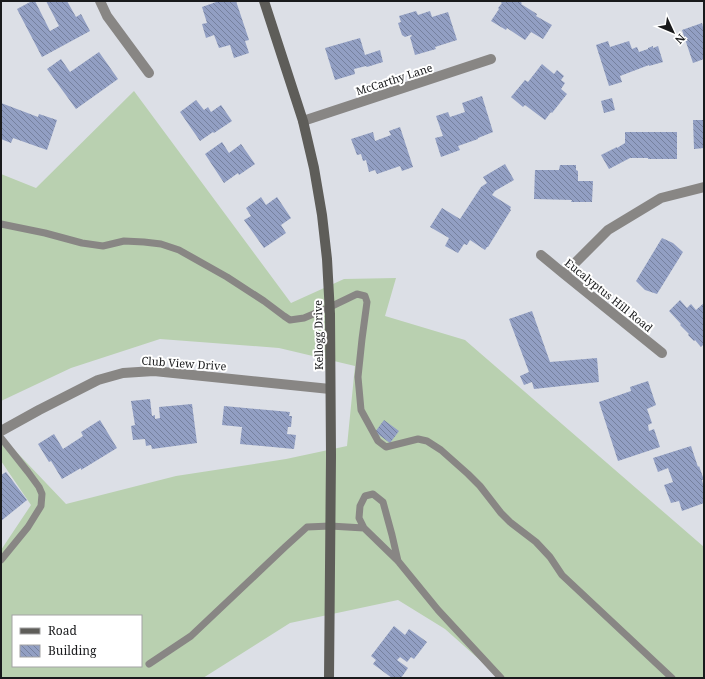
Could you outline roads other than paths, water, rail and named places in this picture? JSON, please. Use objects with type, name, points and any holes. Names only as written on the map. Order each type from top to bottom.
[{"type":"main road","name":"Kellogg Drive","points":[[264,1],[303,121],[314,168],[322,215],[327,259],[330,307],[329,678]]},
{"type":"street","points":[[100,1],[107,16],[149,73]]},
{"type":"street","name":"McCarthy Lane","points":[[303,121],[492,59]]},
{"type":"street","points":[[564,274],[608,230],[660,198],[704,187]]},
{"type":"street","name":"Eucalyptus Hill Road","points":[[542,255],[662,353]]},
{"type":"street","name":"Club View Drive","points":[[1,431],[98,380],[123,373],[154,371],[330,390]]},
{"type":"lane","points":[[1,224],[45,233],[82,243],[103,246],[124,241],[161,244],[179,250],[227,277],[290,320],[304,318],[357,294],[365,296],[367,302],[358,377],[359,390],[361,410],[378,441],[386,447],[418,439],[426,440],[441,450],[480,486],[501,513],[536,542],[550,557],[562,575],[672,678]]},
{"type":"lane","points":[[1,438],[39,487],[42,494],[41,506],[28,527],[1,560]]},
{"type":"lane","points":[[398,561],[383,502],[373,494],[365,496],[360,506],[359,518],[364,528],[398,561],[438,610],[501,678]]},
{"type":"lane","points":[[149,664],[191,636],[307,527],[330,526],[364,528]]}]
